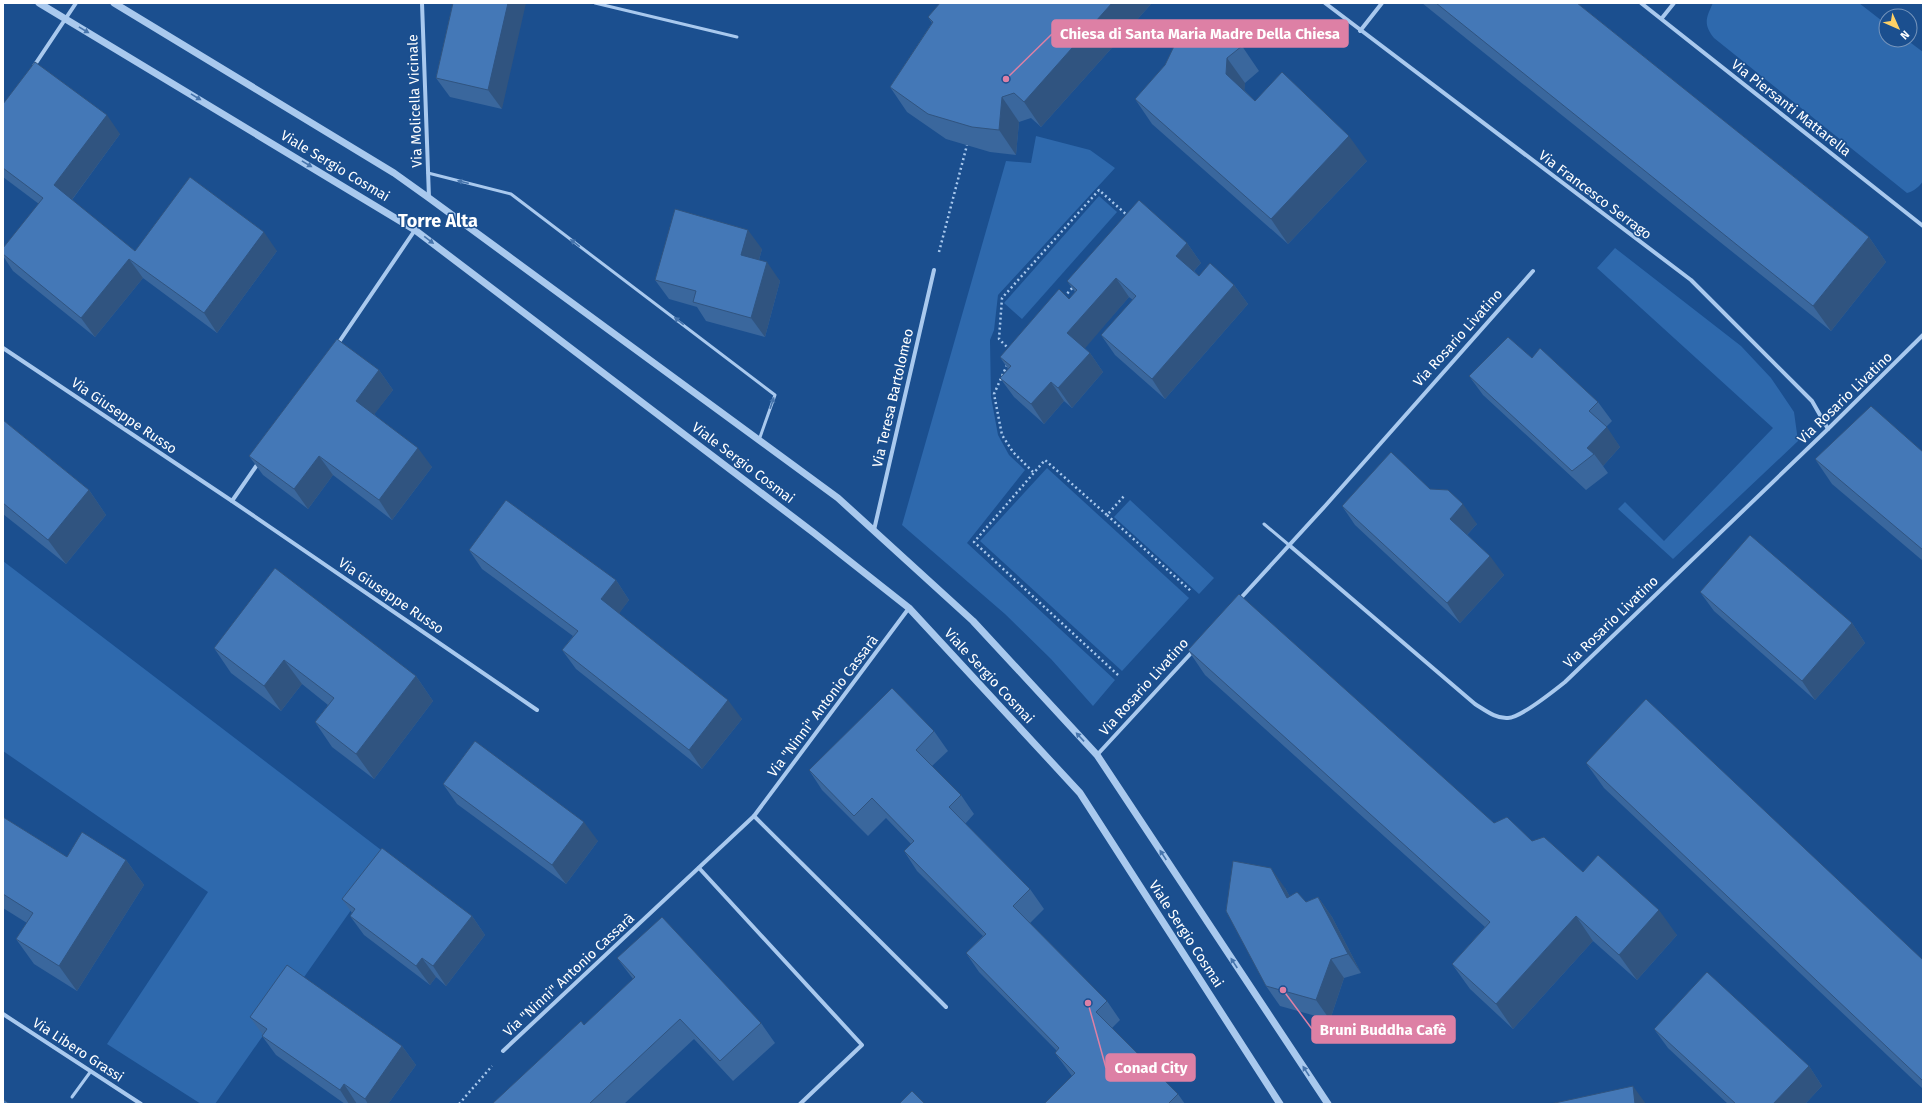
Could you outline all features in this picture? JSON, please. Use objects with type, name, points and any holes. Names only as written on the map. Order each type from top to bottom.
[{"type":"street","name":"Viale Sergio Cosmai","points":[[39,3],[415,230],[909,608],[1080,794],[1280,1104]]},
{"type":"street","points":[[31,70],[76,3]]},
{"type":"street","name":"Viale Sergio Cosmai","points":[[114,3],[394,173],[838,498],[973,621],[1097,755],[1328,1104]]},
{"type":"street","name":"Via Molicella Vicinale","points":[[422,3],[430,198]]},
{"type":"street","name":"Via Francesco Serrago","points":[[1325,3],[1360,31],[1691,280],[1812,401],[1828,430]]},
{"type":"street","points":[[1360,31],[1382,3]]},
{"type":"street","name":"Via Piersanti Mattarella","points":[[1641,3],[1662,18],[1923,226]]},
{"type":"street","points":[[1662,18],[1674,3]]},
{"type":"street","points":[[334,351],[415,230]]},
{"type":"street","name":"Via Teresa Bartolomeo","points":[[874,531],[934,270]]},
{"type":"street","name":"Via Rosario Livatino","points":[[1235,604],[1533,271]]},
{"type":"street","name":"Via Rosario Livatino","points":[[1288,545],[1475,704],[1493,716],[1509,718],[1536,704],[1565,682],[1828,430],[1923,335]]},
{"type":"street","name":"Via Giuseppe Russo","points":[[3,348],[232,501],[537,710]]},
{"type":"street","points":[[232,501],[263,455]]},
{"type":"street","name":"Via \"Ninni\" Antonio Cassarà","points":[[503,1051],[754,816],[909,608]]},
{"type":"street","name":"Via Rosario Livatino","points":[[1097,755],[1198,645]]},
{"type":"street","points":[[754,816],[946,1007]]},
{"type":"street","points":[[699,868],[862,1045],[800,1104]]},
{"type":"street","name":"Via Libero Grassi","points":[[3,1014],[141,1104]]},
{"type":"lane","points":[[595,3],[737,37]]},
{"type":"lane","points":[[428,173],[511,194],[775,395],[759,440]]},
{"type":"lane","points":[[1264,524],[1288,545]]},
{"type":"lane","points":[[72,1097],[90,1071]]},
{"type":"path","points":[[934,270],[967,145]]},
{"type":"path","points":[[1013,353],[998,339],[1002,298],[1094,196],[1100,190],[1134,221]]},
{"type":"path","points":[[1060,301],[1076,284]]},
{"type":"path","points":[[1010,360],[994,394],[1002,435],[1013,452],[1034,473]]},
{"type":"path","points":[[1118,675],[974,542],[1045,460],[1192,592]]},
{"type":"path","points":[[1107,515],[1125,495]]},
{"type":"path","name":"Via \"Ninni\" Antonio Cassarà","points":[[459,1104],[503,1051]]},
{"type":"shaded area","points":[[1713,3],[1859,3],[1878,18],[1878,48],[1918,48],[1923,52],[1923,181],[1920,185],[1907,193],[1714,38],[1707,25],[1707,17]]},
{"type":"shaded area","points":[[1036,136],[1090,150],[1115,168],[998,295],[994,330],[990,340],[991,397],[998,435],[1009,455],[1025,470],[967,543],[1115,680],[1093,706],[1051,659],[1005,614],[902,525],[1006,161],[1031,163]]},
{"type":"shaded area","points":[[1099,196],[1117,212],[1022,319],[1004,303]]},
{"type":"shaded area","points":[[1615,248],[1741,346],[1771,378],[1794,412],[1798,441],[1673,559],[1618,509],[1625,502],[1664,541],[1773,428],[1597,268]]},
{"type":"shaded area","points":[[1047,468],[1189,598],[1122,671],[980,541]]},
{"type":"shaded area","points":[[1130,500],[1214,578],[1199,594],[1114,517]]},
{"type":"shaded area","points":[[3,561],[389,856],[215,1104],[201,1104],[107,1044],[208,892],[3,751]]},
{"type":"building","points":[[453,3],[508,3],[488,90],[436,78]]},
{"type":"building","points":[[940,3],[1112,3],[1024,102],[1014,93],[1002,97],[999,130],[972,127],[928,114],[890,87],[933,22],[928,17]]},
{"type":"building","points":[[1436,3],[1577,3],[1869,237],[1813,306]]},
{"type":"building","points":[[1219,20],[1242,46],[1227,58],[1226,74],[1255,101],[1282,72],[1349,136],[1271,219],[1135,99],[1165,65],[1176,42],[1189,30]]},
{"type":"building","points":[[35,62],[107,115],[54,185],[135,251],[190,177],[264,232],[204,313],[129,259],[81,318],[3,254],[3,248],[43,198],[3,168],[3,104]]},
{"type":"building","points":[[1139,200],[1187,243],[1176,256],[1199,276],[1210,263],[1234,285],[1152,379],[1101,335],[1136,296],[1116,278],[1067,333],[1090,353],[1058,388],[1051,382],[1031,404],[1000,378],[1011,366],[1000,357],[1059,289],[1069,299],[1077,290],[1067,281]]},
{"type":"building","points":[[675,209],[748,230],[741,255],[767,262],[751,318],[693,302],[696,291],[655,280]]},
{"type":"building","points":[[1508,337],[1532,358],[1540,348],[1598,402],[1589,411],[1607,427],[1587,448],[1594,454],[1572,471],[1469,376]]},
{"type":"building","points":[[337,339],[379,370],[356,401],[418,448],[379,500],[319,456],[294,489],[249,456]]},
{"type":"building","points":[[1871,406],[1923,452],[1923,550],[1815,459]]},
{"type":"building","points":[[3,420],[89,490],[48,540],[3,503]]},
{"type":"building","points":[[1391,452],[1430,489],[1448,490],[1463,504],[1450,519],[1490,556],[1447,603],[1342,506]]},
{"type":"building","points":[[506,500],[616,580],[601,599],[728,700],[689,750],[562,650],[578,631],[469,550]]},
{"type":"building","points":[[1750,535],[1852,623],[1802,681],[1700,592]]},
{"type":"building","points":[[275,568],[416,676],[356,754],[315,722],[334,698],[284,660],[264,686],[214,648]]},
{"type":"building","points":[[1239,594],[1494,823],[1507,817],[1532,841],[1544,837],[1583,872],[1598,855],[1659,910],[1619,955],[1576,916],[1496,1004],[1452,964],[1490,922],[1188,650]]},
{"type":"building","points":[[892,688],[934,731],[916,750],[961,795],[949,807],[1030,889],[1013,906],[1107,1001],[1096,1012],[1178,1094],[1168,1104],[1044,1104],[1075,1073],[1055,1053],[1059,1048],[966,953],[986,934],[904,851],[914,841],[872,798],[854,816],[809,770]]},
{"type":"building","points":[[1646,699],[1923,960],[1923,1081],[1586,763]]},
{"type":"building","points":[[475,741],[584,822],[552,865],[443,784]]},
{"type":"building","points":[[3,817],[67,857],[82,832],[126,860],[59,966],[16,939],[33,913],[3,894]]},
{"type":"building","points":[[382,848],[472,916],[433,966],[422,958],[416,966],[350,916],[355,909],[342,899]]},
{"type":"building","points":[[1233,861],[1271,868],[1287,898],[1297,892],[1306,902],[1318,897],[1348,954],[1331,959],[1316,1000],[1266,986],[1226,911]]},
{"type":"building","points":[[662,917],[761,1023],[720,1061],[680,1019],[589,1104],[492,1104],[581,1021],[584,1025],[635,977],[617,958]]},
{"type":"building","points":[[287,965],[402,1046],[365,1099],[344,1084],[340,1090],[262,1036],[267,1029],[250,1017]]},
{"type":"building","points":[[1707,972],[1809,1066],[1773,1104],[1736,1104],[1654,1029]]},
{"type":"building","points":[[1633,1086],[1635,1104],[1550,1104]]},
{"type":"building","points":[[912,1091],[925,1104],[899,1104]]},
{"type":"building","points":[[3,1099],[10,1104],[3,1104]]},
{"type":"place","name":"Chiesa di Santa Maria Madre Della Chiesa","points":[[1006,79]]},
{"type":"place","name":"Bruni Buddha Cafè","points":[[1283,990]]},
{"type":"place","name":"Conad City","points":[[1088,1003]]},
{"type":"district","name":"Torre Alta","points":[[438,221]]}]
